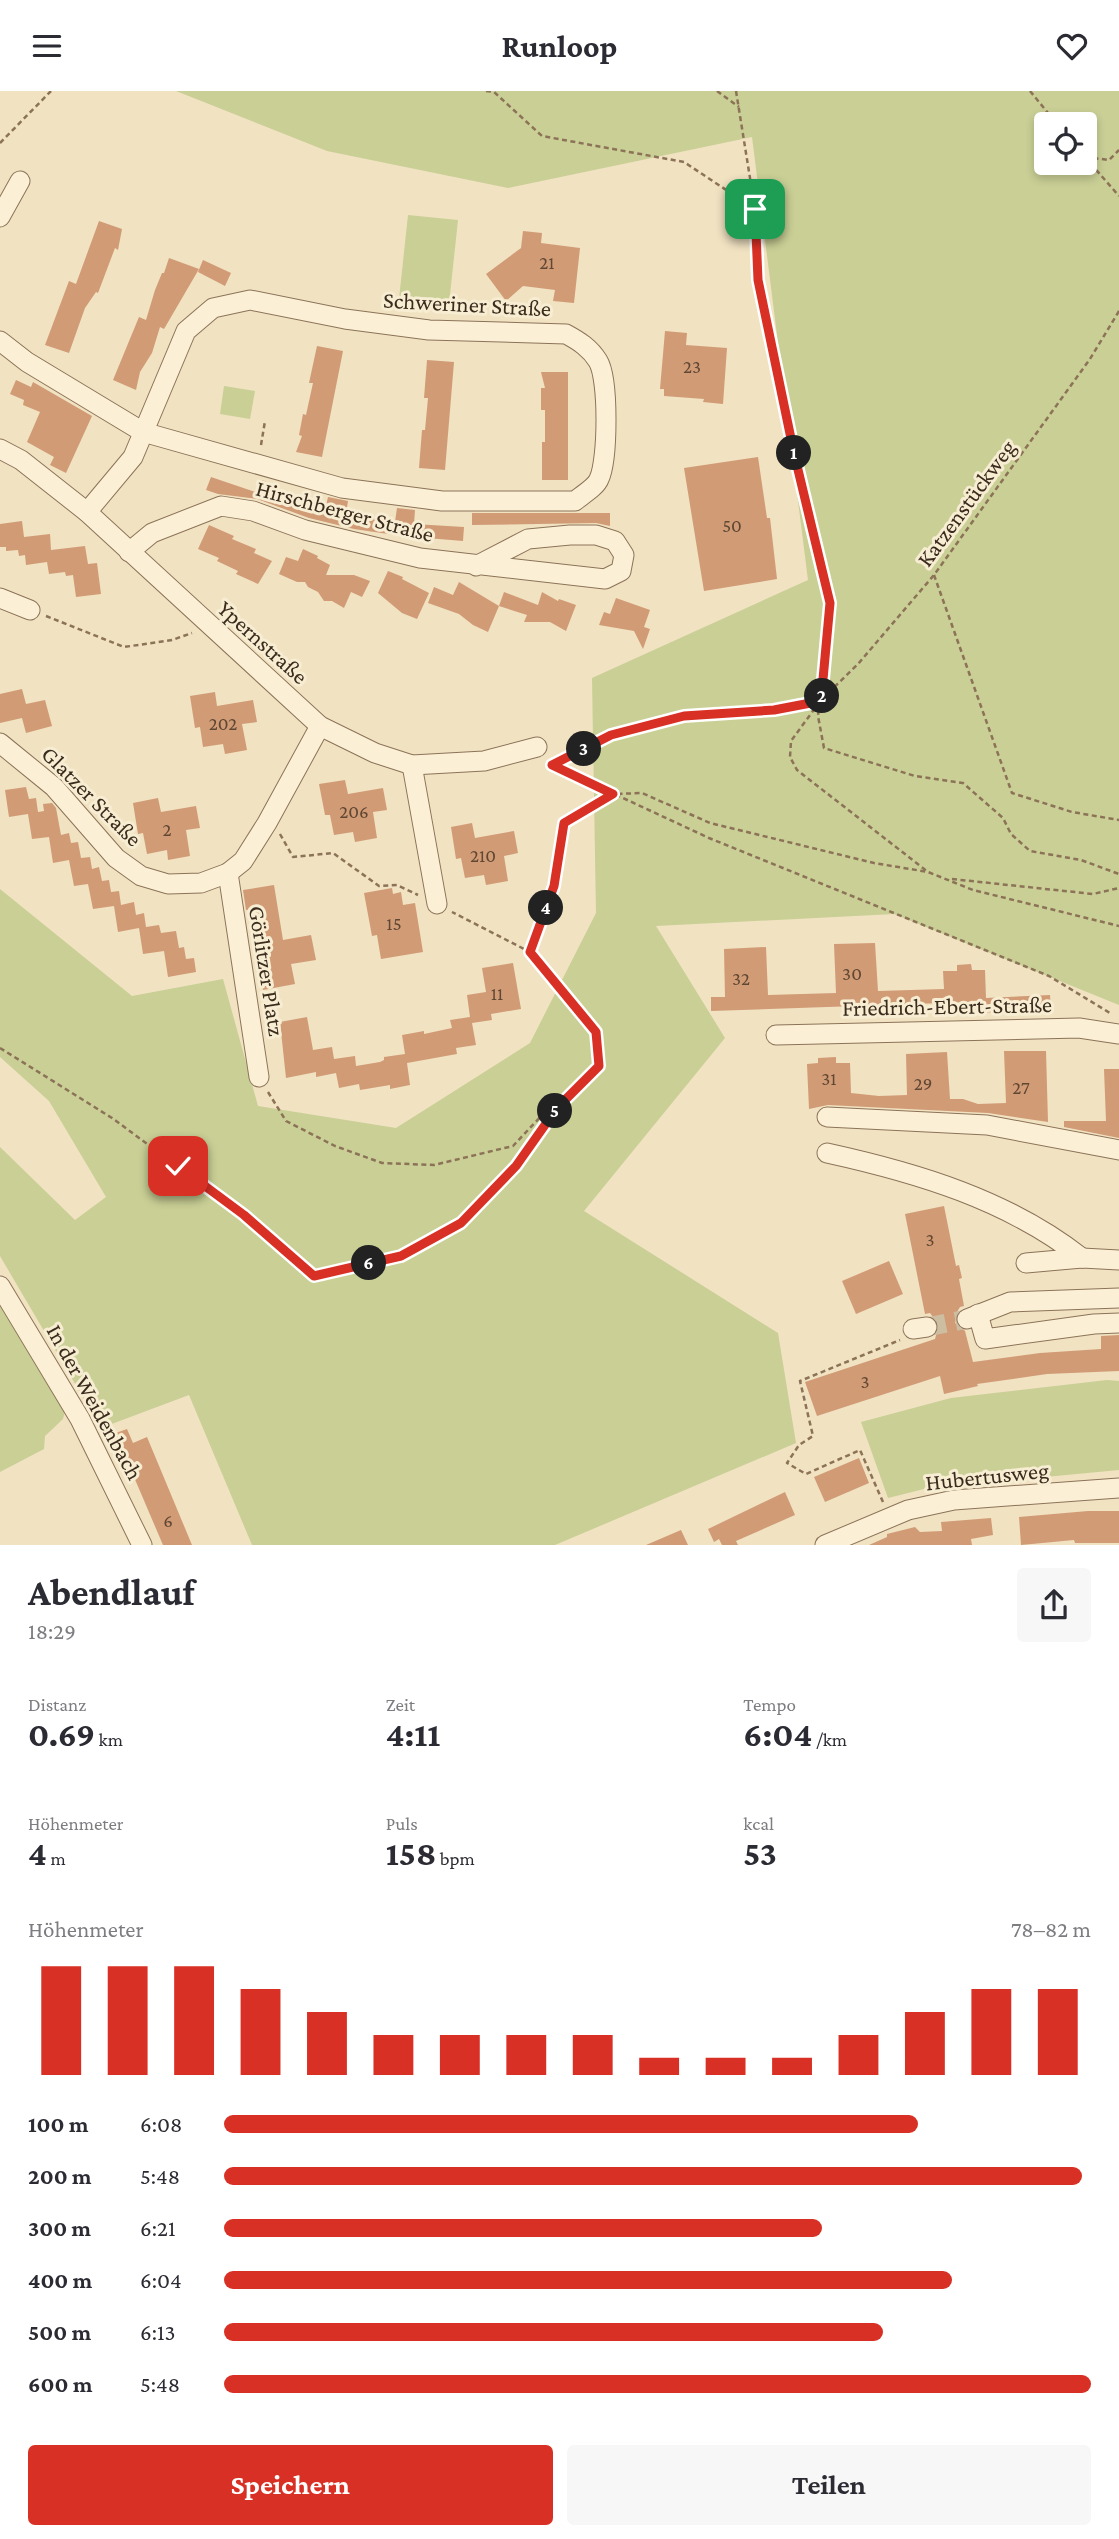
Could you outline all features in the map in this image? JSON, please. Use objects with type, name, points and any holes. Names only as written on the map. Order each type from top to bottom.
[{"type":"street","points":[[0,217],[20,181]]},
{"type":"street","name":"Schweriner Straße","points":[[87,512],[133,457],[143,432],[186,331],[213,308],[250,300],[345,319],[429,330],[566,334],[584,344],[600,363],[605,384],[606,447],[599,481],[575,501],[442,501],[342,488],[143,432]]},
{"type":"street","points":[[0,341],[27,362],[143,432]]},
{"type":"street","name":"Ypernstraße","points":[[0,449],[22,460],[87,512],[320,726],[375,753],[412,765],[484,761],[537,747]]},
{"type":"street","name":"Hirschberger Straße","points":[[129,552],[152,533],[221,506],[253,511],[304,530],[420,558],[476,566],[605,579],[621,571],[624,555],[615,541],[596,535],[570,535],[528,539],[476,566]]},
{"type":"street","points":[[0,598],[30,610]]},
{"type":"street","points":[[228,873],[243,861],[267,823],[320,726]]},
{"type":"street","name":"Glatzer Straße","points":[[0,743],[54,786],[116,858],[141,876],[168,884],[201,883],[228,873]]},
{"type":"street","points":[[412,765],[437,904]]},
{"type":"street","name":"Görlitzer Platz","points":[[228,873],[259,1077]]},
{"type":"street","name":"Friedrich-Ebert-Straße","points":[[776,1035],[1079,1028],[1119,1034]]},
{"type":"street","points":[[827,1117],[987,1125],[1119,1150]]},
{"type":"street","points":[[827,1153],[916,1175],[976,1196],[1059,1240],[1082,1258]]},
{"type":"street","points":[[1026,1263],[1082,1258],[1119,1260]]},
{"type":"street","name":"In der Weidenbach","points":[[0,1286],[80,1419],[142,1545]]},
{"type":"street","points":[[1119,1297],[1010,1302],[972,1316],[985,1339],[1094,1324],[1119,1324]]},
{"type":"street","name":"Hubertusweg","points":[[825,1545],[908,1510],[954,1500],[1119,1488]]},
{"type":"path","points":[[0,143],[51,91]]},
{"type":"path","points":[[486,91],[494,92],[542,136],[684,162],[755,209]]},
{"type":"path","points":[[717,91],[739,107]]},
{"type":"path","points":[[736,91],[755,209],[758,280],[794,453],[830,603],[818,716],[824,748],[915,776],[963,783],[1003,818],[1011,834],[1030,851],[1082,860],[1119,874]]},
{"type":"path","points":[[1030,91],[1047,112]]},
{"type":"path","points":[[1097,158],[1109,160],[1119,150]]},
{"type":"path","points":[[1097,171],[1119,196]]},
{"type":"path","name":"Katzenstückweg","points":[[928,872],[796,770],[790,757],[791,741],[821,701],[858,664],[934,575],[1090,359],[1119,311]]},
{"type":"path","points":[[257,463],[265,421]]},
{"type":"path","points":[[934,575],[1012,793],[1072,813],[1119,820]]},
{"type":"path","points":[[30,610],[124,647],[172,640]]},
{"type":"path","points":[[821,701],[774,710],[684,716],[611,735],[552,765],[709,838],[1049,976],[1110,1013],[1106,1019]]},
{"type":"path","points":[[530,952],[554,886],[564,823],[613,794],[642,793],[710,823],[874,863],[928,872],[973,890],[1119,926]]},
{"type":"path","points":[[0,1048],[112,1118],[244,1215],[314,1276],[401,1256],[461,1223],[516,1166],[557,1108],[599,1066],[596,1032],[530,952],[397,885],[379,885],[333,853],[293,857],[284,837],[267,823]]},
{"type":"path","points":[[949,879],[970,879],[1093,894],[1119,888]]},
{"type":"path","points":[[259,1077],[286,1121],[335,1146],[382,1163],[434,1165],[513,1146],[544,1113],[557,1108]]},
{"type":"path","points":[[875,1484],[860,1450],[806,1474],[788,1463],[799,1445],[813,1436],[800,1381],[883,1348],[920,1328]]},
{"type":"green space","points":[[176,91],[1119,91],[1119,1005],[894,914],[656,926],[725,1038],[584,1211],[778,1333],[796,1443],[555,1545],[252,1545],[189,1395],[101,1428],[0,1256],[0,1147],[75,1220],[106,1197],[49,1101],[0,1057],[0,889],[132,996],[223,979],[258,1106],[396,1128],[530,1043],[596,913],[592,678],[808,580],[752,137],[508,188],[327,151]]},
{"type":"green space","points":[[408,215],[458,220],[449,304],[399,299]]},
{"type":"green space","points":[[224,386],[255,391],[250,419],[220,414]]},
{"type":"green space","points":[[0,1300],[66,1407],[63,1419],[45,1436],[44,1449],[0,1472]]},
{"type":"green space","points":[[1107,1380],[1119,1381],[1119,1470],[928,1488],[888,1498],[861,1422],[951,1398]]},
{"type":"building","points":[[99,221],[122,229],[118,250],[115,248],[98,293],[96,292],[85,308],[69,353],[45,345],[69,281],[76,284]]},
{"type":"building","points":[[523,231],[542,233],[541,243],[580,248],[574,303],[553,301],[555,290],[523,286],[506,301],[486,274],[521,248]]},
{"type":"building","points":[[169,258],[199,269],[164,329],[160,327],[152,353],[140,372],[136,390],[113,380],[139,317],[146,320]]},
{"type":"building","points":[[203,260],[231,273],[225,286],[198,272]]},
{"type":"building","points":[[665,331],[687,333],[686,345],[727,348],[723,404],[703,402],[704,399],[664,396],[664,389],[660,389]]},
{"type":"building","points":[[317,346],[343,351],[322,457],[296,452],[302,436],[299,435],[303,414],[306,415],[313,383],[309,383]]},
{"type":"building","points":[[427,360],[454,362],[445,470],[419,468],[428,398],[424,398]]},
{"type":"building","points":[[541,372],[568,372],[568,480],[542,480],[545,410],[541,410],[541,388],[545,388]]},
{"type":"building","points":[[16,380],[31,387],[33,382],[92,416],[66,473],[50,465],[54,457],[27,442],[40,412],[23,405],[24,400],[10,394]]},
{"type":"building","points":[[758,457],[767,518],[770,518],[777,579],[704,591],[684,468]]},
{"type":"building","points":[[211,477],[258,493],[262,480],[279,486],[276,498],[325,510],[328,497],[348,501],[346,514],[395,522],[397,508],[415,510],[414,524],[464,527],[463,541],[354,529],[309,518],[257,499],[206,490]]},
{"type":"building","points":[[472,513],[610,513],[610,526],[596,523],[472,525]]},
{"type":"building","points":[[22,521],[24,537],[50,534],[51,550],[85,546],[88,564],[97,563],[101,594],[76,597],[73,575],[66,576],[65,572],[49,574],[47,562],[26,565],[25,555],[19,556],[18,550],[6,551],[6,547],[0,547],[0,524]]},
{"type":"building","points":[[209,525],[234,536],[232,539],[256,549],[254,553],[272,561],[258,584],[236,574],[238,571],[217,561],[219,558],[198,549]]},
{"type":"building","points":[[303,549],[330,565],[326,575],[354,575],[370,581],[362,597],[351,592],[344,608],[332,601],[324,601],[318,592],[308,587],[305,582],[297,582],[279,574],[286,557],[298,561]]},
{"type":"building","points":[[388,571],[429,593],[417,619],[402,613],[378,593]]},
{"type":"building","points":[[459,582],[499,606],[488,632],[459,614],[428,603],[434,587],[453,595]]},
{"type":"building","points":[[504,592],[538,605],[542,592],[558,601],[559,599],[576,605],[566,631],[550,622],[524,622],[527,615],[499,606]]},
{"type":"building","points":[[616,598],[650,610],[644,627],[650,629],[643,649],[634,631],[599,625],[604,612],[610,614]]},
{"type":"building","points":[[22,689],[26,704],[45,700],[52,726],[26,733],[22,718],[0,723],[0,694]]},
{"type":"building","points":[[215,692],[217,706],[253,700],[257,722],[242,724],[247,750],[225,754],[223,744],[203,747],[200,727],[195,728],[190,696]]},
{"type":"building","points":[[345,780],[348,794],[383,788],[387,810],[373,812],[377,838],[355,842],[353,832],[334,835],[330,815],[325,815],[319,784]]},
{"type":"building","points":[[26,787],[29,799],[36,798],[38,812],[44,811],[43,804],[52,803],[56,808],[61,835],[69,833],[71,843],[78,842],[81,858],[90,857],[92,869],[99,867],[102,881],[109,880],[111,892],[119,891],[121,905],[134,902],[136,915],[144,913],[146,927],[159,925],[161,933],[176,931],[179,948],[184,947],[186,959],[194,958],[196,972],[168,977],[164,951],[143,954],[139,928],[118,932],[114,906],[93,909],[88,884],[74,886],[69,860],[53,863],[49,837],[32,839],[28,814],[9,817],[5,790]]},
{"type":"building","points":[[158,798],[161,812],[196,806],[200,828],[186,830],[190,856],[168,860],[167,850],[147,854],[143,833],[138,834],[133,803]]},
{"type":"building","points":[[472,823],[475,838],[514,831],[518,853],[504,856],[508,881],[486,885],[484,875],[465,878],[461,858],[456,859],[451,827]]},
{"type":"building","points":[[274,885],[283,940],[311,935],[316,960],[291,964],[295,984],[263,990],[261,935],[255,936],[250,910],[246,910],[243,890]]},
{"type":"building","points":[[392,888],[393,894],[401,892],[403,905],[415,903],[423,952],[381,959],[377,935],[372,936],[364,893]]},
{"type":"building","points":[[875,943],[878,991],[944,989],[943,971],[957,971],[957,965],[971,964],[972,970],[985,970],[986,998],[1050,995],[1051,1010],[972,1013],[972,1002],[711,1011],[711,997],[725,997],[724,949],[766,947],[768,995],[836,993],[834,944]]},
{"type":"building","points":[[513,963],[521,1009],[491,1014],[492,1020],[472,1023],[476,1045],[456,1048],[457,1054],[407,1063],[410,1085],[360,1090],[359,1084],[339,1088],[336,1073],[316,1077],[316,1072],[286,1078],[280,1022],[307,1017],[313,1050],[332,1047],[334,1059],[355,1056],[356,1066],[380,1062],[384,1057],[405,1054],[402,1035],[452,1028],[450,1020],[470,1017],[467,995],[486,992],[482,968]]},
{"type":"building","points":[[1004,1051],[1046,1051],[1048,1122],[988,1113],[828,1105],[809,1109],[807,1064],[818,1063],[818,1058],[836,1057],[836,1063],[850,1063],[851,1093],[907,1095],[906,1054],[947,1052],[950,1099],[963,1099],[978,1104],[1006,1103]]},
{"type":"building","points":[[1104,1069],[1119,1069],[1119,1138],[1064,1127],[1064,1121],[1106,1121]]},
{"type":"building","points":[[944,1206],[956,1266],[959,1265],[962,1278],[959,1279],[964,1306],[957,1312],[955,1323],[965,1331],[973,1362],[1040,1353],[1101,1349],[1101,1336],[1119,1335],[1119,1371],[1047,1374],[977,1384],[978,1386],[944,1394],[940,1376],[817,1416],[805,1382],[935,1339],[939,1325],[930,1313],[925,1314],[905,1214]]},
{"type":"building","points":[[889,1261],[903,1294],[856,1314],[842,1281]]},
{"type":"building","points":[[127,1429],[133,1443],[147,1437],[192,1545],[163,1545],[113,1434]]},
{"type":"building","points":[[859,1458],[869,1483],[825,1502],[814,1477]]},
{"type":"building","points":[[785,1492],[795,1515],[736,1541],[738,1545],[722,1545],[719,1539],[714,1542],[708,1529]]},
{"type":"building","points":[[1119,1511],[1119,1543],[1075,1543],[1074,1540],[1021,1545],[1019,1517]]},
{"type":"building","points":[[991,1518],[993,1535],[971,1539],[972,1545],[869,1545],[887,1537],[887,1534],[915,1527],[920,1532],[942,1531],[941,1522]]},
{"type":"building","points":[[681,1530],[688,1545],[646,1545]]},
{"type":"tunnel","points":[[927,1327],[967,1319]]},
{"type":"route","points":[[178,1166],[244,1215],[314,1276],[401,1256],[461,1223],[516,1166],[557,1108],[599,1066],[596,1032],[530,952],[554,886],[564,823],[613,794],[552,765],[611,735],[684,716],[774,710],[821,701],[830,603],[794,453],[758,280],[755,209]]}]
